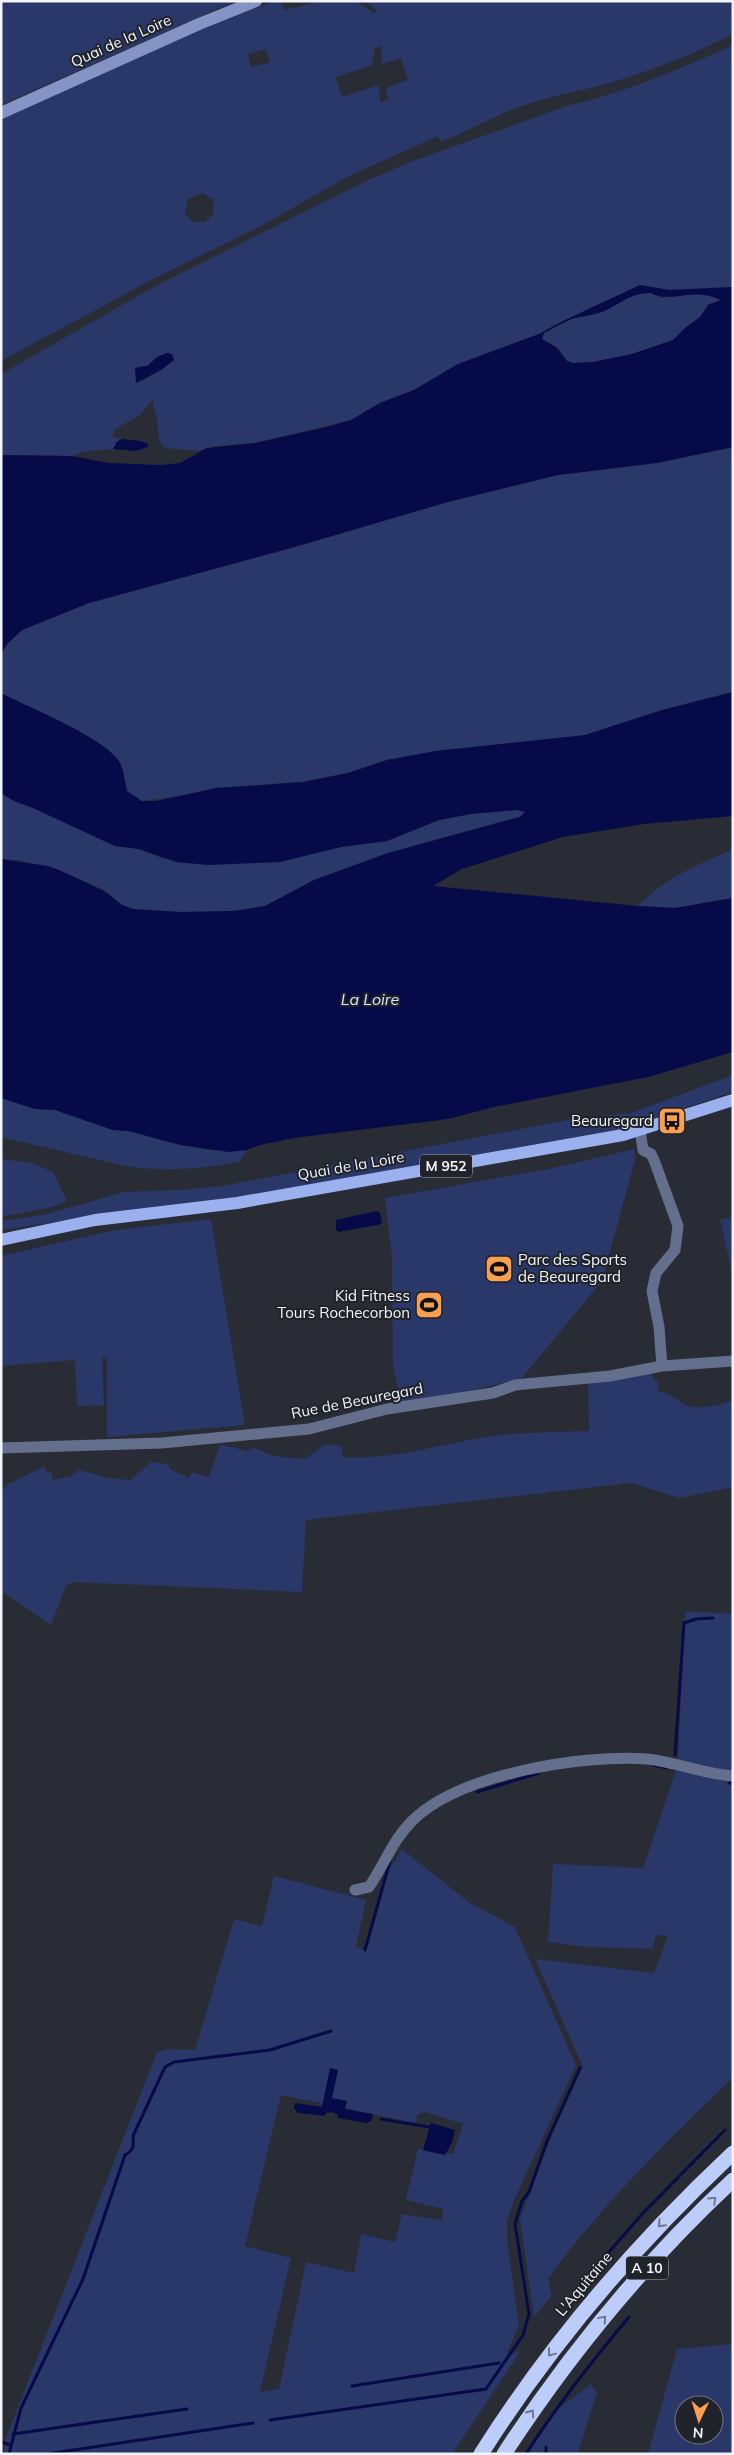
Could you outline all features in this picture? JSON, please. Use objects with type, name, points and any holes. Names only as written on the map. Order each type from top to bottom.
[{"type":"highway","name":"L'Aquitaine","points":[[481,2454],[533,2377],[596,2296],[659,2226],[733,2153]]},
{"type":"highway","name":"A 10","points":[[504,2454],[549,2388],[621,2298],[674,2239],[733,2180]]},
{"type":"main road","name":"Quai de la Loire","points":[[1,113],[199,24],[256,1]]},
{"type":"main road","name":"Quai de la Loire","points":[[1,1240],[95,1220],[251,1201],[640,1130],[733,1100]]},
{"type":"street","points":[[640,1130],[643,1150],[651,1154],[654,1160],[678,1226],[674,1250],[656,1273],[652,1291],[659,1327],[659,1367]]},
{"type":"street","name":"Rue de Beauregard","points":[[1,1448],[162,1443],[309,1429],[387,1409],[493,1393],[515,1385],[610,1376],[659,1367],[733,1361]]},
{"type":"street","points":[[355,1890],[369,1887],[392,1847],[414,1818],[430,1806],[466,1788],[549,1766],[586,1760],[638,1759],[678,1765],[704,1773],[733,1776]]},
{"type":"shaded area","points":[[1,1],[235,1],[1,105]]},
{"type":"shaded area","points":[[277,1],[285,1],[282,3],[284,10],[321,1],[356,1],[374,13],[378,11],[364,1],[733,1],[733,34],[690,54],[646,71],[519,107],[441,142],[438,136],[347,177],[263,225],[157,277],[1,361],[1,119],[172,40]],"holes":[[[381,46],[382,64],[401,58],[408,80],[386,88],[388,100],[380,102],[379,85],[342,97],[336,77],[372,65],[375,48]],[[266,49],[270,62],[251,67],[248,54]],[[203,193],[213,200],[214,213],[205,222],[193,222],[185,214],[188,199]]]},
{"type":"shaded area","points":[[733,45],[733,287],[669,290],[640,285],[539,334],[458,364],[414,390],[380,403],[351,420],[255,443],[216,446],[198,451],[165,448],[159,438],[153,399],[140,415],[115,429],[113,437],[122,439],[116,442],[113,449],[82,452],[72,456],[1,455],[1,374],[157,285],[366,181],[413,161],[570,105],[631,87],[674,71]],"holes":[[[167,353],[172,354],[174,360],[143,381],[137,367],[147,366]]]},
{"type":"shaded area","points":[[651,293],[662,298],[700,293],[721,300],[708,305],[700,317],[673,340],[633,354],[593,362],[573,363],[567,361],[560,350],[542,339],[544,333],[574,318],[600,312],[623,299],[638,294]]},
{"type":"shaded area","points":[[733,447],[733,692],[662,710],[585,735],[387,760],[348,773],[303,782],[269,784],[142,801],[127,792],[120,763],[84,735],[1,693],[1,654],[8,643],[22,630],[89,603],[291,548],[448,502],[558,475],[657,463]]},
{"type":"shaded area","points":[[1,793],[14,801],[115,846],[139,849],[161,858],[267,863],[341,847],[387,841],[439,820],[471,814],[517,810],[526,812],[520,817],[388,853],[314,880],[265,906],[234,911],[181,912],[133,909],[122,905],[104,890],[59,870],[17,860],[1,859]]},
{"type":"shaded area","points":[[733,849],[733,898],[675,908],[638,906],[649,895],[671,879]]},
{"type":"shaded area","points":[[733,1075],[733,1092],[622,1129],[221,1200],[148,1208],[1,1230],[1,1221],[47,1214],[124,1192],[222,1186],[573,1119],[631,1113]]},
{"type":"shaded area","points":[[1,1098],[35,1109],[55,1110],[113,1130],[128,1131],[207,1150],[247,1150],[239,1162],[210,1166],[168,1169],[125,1166],[1,1137]]},
{"type":"shaded area","name":"Parc des Sports de Beauregard","points":[[634,1149],[635,1160],[602,1281],[521,1379],[402,1406],[393,1367],[392,1258],[385,1198],[548,1169]]},
{"type":"shaded area","points":[[1,1159],[32,1163],[53,1172],[67,1201],[52,1207],[1,1217]]},
{"type":"shaded area","points":[[733,1216],[733,1277],[720,1220]]},
{"type":"shaded area","points":[[211,1219],[245,1425],[107,1437],[107,1357],[102,1358],[104,1405],[77,1406],[75,1360],[1,1366],[1,1256],[115,1230]]},
{"type":"shaded area","points":[[655,1367],[652,1376],[659,1384],[657,1391],[667,1393],[683,1404],[702,1407],[733,1401],[733,1487],[680,1498],[631,1483],[306,1520],[302,1592],[73,1582],[66,1586],[51,1625],[4,1593],[1,1596],[1,1490],[8,1484],[45,1466],[45,1471],[52,1473],[53,1480],[71,1476],[79,1470],[109,1478],[130,1480],[151,1462],[168,1464],[170,1469],[189,1478],[192,1472],[209,1477],[220,1445],[248,1452],[249,1449],[255,1448],[273,1456],[305,1459],[326,1444],[342,1446],[342,1457],[362,1457],[402,1453],[501,1435],[589,1431],[588,1377]]},
{"type":"shaded area","points":[[685,1611],[733,1614],[733,1771],[717,1771],[678,1759]]},
{"type":"shaded area","points":[[678,1765],[733,1779],[733,2077],[636,2174],[590,2225],[548,2279],[552,2296],[534,2317],[520,2219],[552,2135],[583,2067],[535,1959],[654,1973],[668,1936],[656,1935],[652,1949],[587,1947],[548,1942],[553,1864],[643,1868]]},
{"type":"shaded area","points":[[402,1849],[470,1903],[515,1927],[576,2065],[512,2205],[507,2222],[507,2240],[519,2325],[507,2353],[520,2352],[452,2454],[4,2454],[6,2438],[157,2052],[168,2049],[195,2050],[234,1919],[262,1926],[274,1876],[366,1900],[356,1947],[365,1950],[386,1875]],"holes":[[[281,2095],[416,2123],[417,2115],[425,2112],[463,2124],[453,2154],[418,2148],[406,2200],[443,2209],[442,2220],[402,2214],[395,2242],[361,2234],[354,2273],[306,2262],[279,2389],[260,2392],[291,2258],[245,2246]]]},
{"type":"shaded area","points":[[733,2344],[733,2454],[648,2454],[677,2349]]},
{"type":"shaded area","points":[[591,2384],[597,2393],[579,2454],[526,2454],[551,2414]]},
{"type":"water","points":[[640,285],[669,290],[733,287],[733,447],[657,463],[558,475],[448,502],[291,548],[89,603],[22,630],[8,643],[1,654],[1,455],[72,456],[108,463],[162,465],[180,463],[207,448],[255,443],[351,420],[380,403],[414,390],[458,364],[539,334]],"holes":[[[644,293],[658,296],[701,295],[721,300],[708,305],[700,317],[673,340],[632,354],[593,362],[573,363],[567,361],[556,347],[542,339],[544,333],[563,323],[575,318],[602,312],[631,297]]]},
{"type":"water","points":[[167,353],[172,354],[174,360],[161,370],[136,383],[135,368],[147,366],[157,357]]},
{"type":"water","points":[[122,439],[140,441],[148,444],[148,447],[135,451],[113,449],[117,442]]},
{"type":"water","name":"La Loire","points":[[733,692],[733,816],[644,824],[563,837],[462,869],[433,886],[675,908],[733,898],[733,1052],[648,1077],[494,1107],[448,1119],[294,1138],[260,1145],[247,1150],[229,1152],[180,1145],[128,1131],[113,1130],[55,1110],[35,1109],[1,1098],[1,859],[48,866],[59,870],[104,891],[122,905],[133,909],[181,912],[234,911],[265,906],[314,880],[388,853],[520,817],[525,812],[517,810],[471,814],[439,820],[387,841],[341,847],[280,862],[208,865],[176,862],[139,849],[115,846],[14,801],[1,793],[1,693],[98,742],[119,761],[127,791],[142,801],[156,801],[216,788],[303,782],[348,773],[387,760],[435,751],[585,735],[662,710]]},
{"type":"water","points":[[377,1211],[380,1213],[382,1223],[378,1225],[339,1232],[336,1230],[336,1220]]},
{"type":"water","points":[[330,2068],[338,2070],[332,2098],[347,2101],[345,2109],[373,2114],[372,2120],[367,2123],[338,2118],[337,2114],[332,2112],[326,2113],[325,2116],[298,2113],[294,2108],[295,2103],[322,2107]]},
{"type":"water","points":[[431,2123],[455,2130],[452,2143],[445,2155],[423,2150]]},
{"type":"waterway","points":[[675,1755],[684,1623],[696,1619],[713,1618]]},
{"type":"waterway","points":[[653,1765],[667,1768]]},
{"type":"waterway","points":[[477,1792],[539,1773]]},
{"type":"waterway","points":[[365,1950],[390,1861]]},
{"type":"waterway","points":[[9,2454],[21,2408],[83,2279],[125,2155],[133,2147],[133,2136],[165,2067],[174,2062],[270,2050],[331,2031]]},
{"type":"waterway","points":[[270,2420],[486,2389],[523,2335],[529,2314],[515,2224],[522,2201],[529,2192],[547,2141],[580,2068]]},
{"type":"waterway","points":[[381,2119],[429,2127]]},
{"type":"waterway","points":[[582,2283],[643,2213],[725,2130]]},
{"type":"waterway","points":[[526,2454],[575,2384],[629,2317]]},
{"type":"waterway","points":[[352,2386],[499,2363]]},
{"type":"waterway","points":[[13,2434],[187,2409]]},
{"type":"waterway","points":[[47,2454],[253,2423]]},
{"type":"waterway","points":[[1,2442],[11,2445]]},
{"type":"waterway","points":[[546,2447],[546,2454]]},
{"type":"place","name":"Beauregard","points":[[672,1121]]},
{"type":"place","name":"Parc des Sports de Beauregard","points":[[499,1269]]},
{"type":"place","name":"Kid Fitness Tours Rochecorbon","points":[[429,1305]]}]
